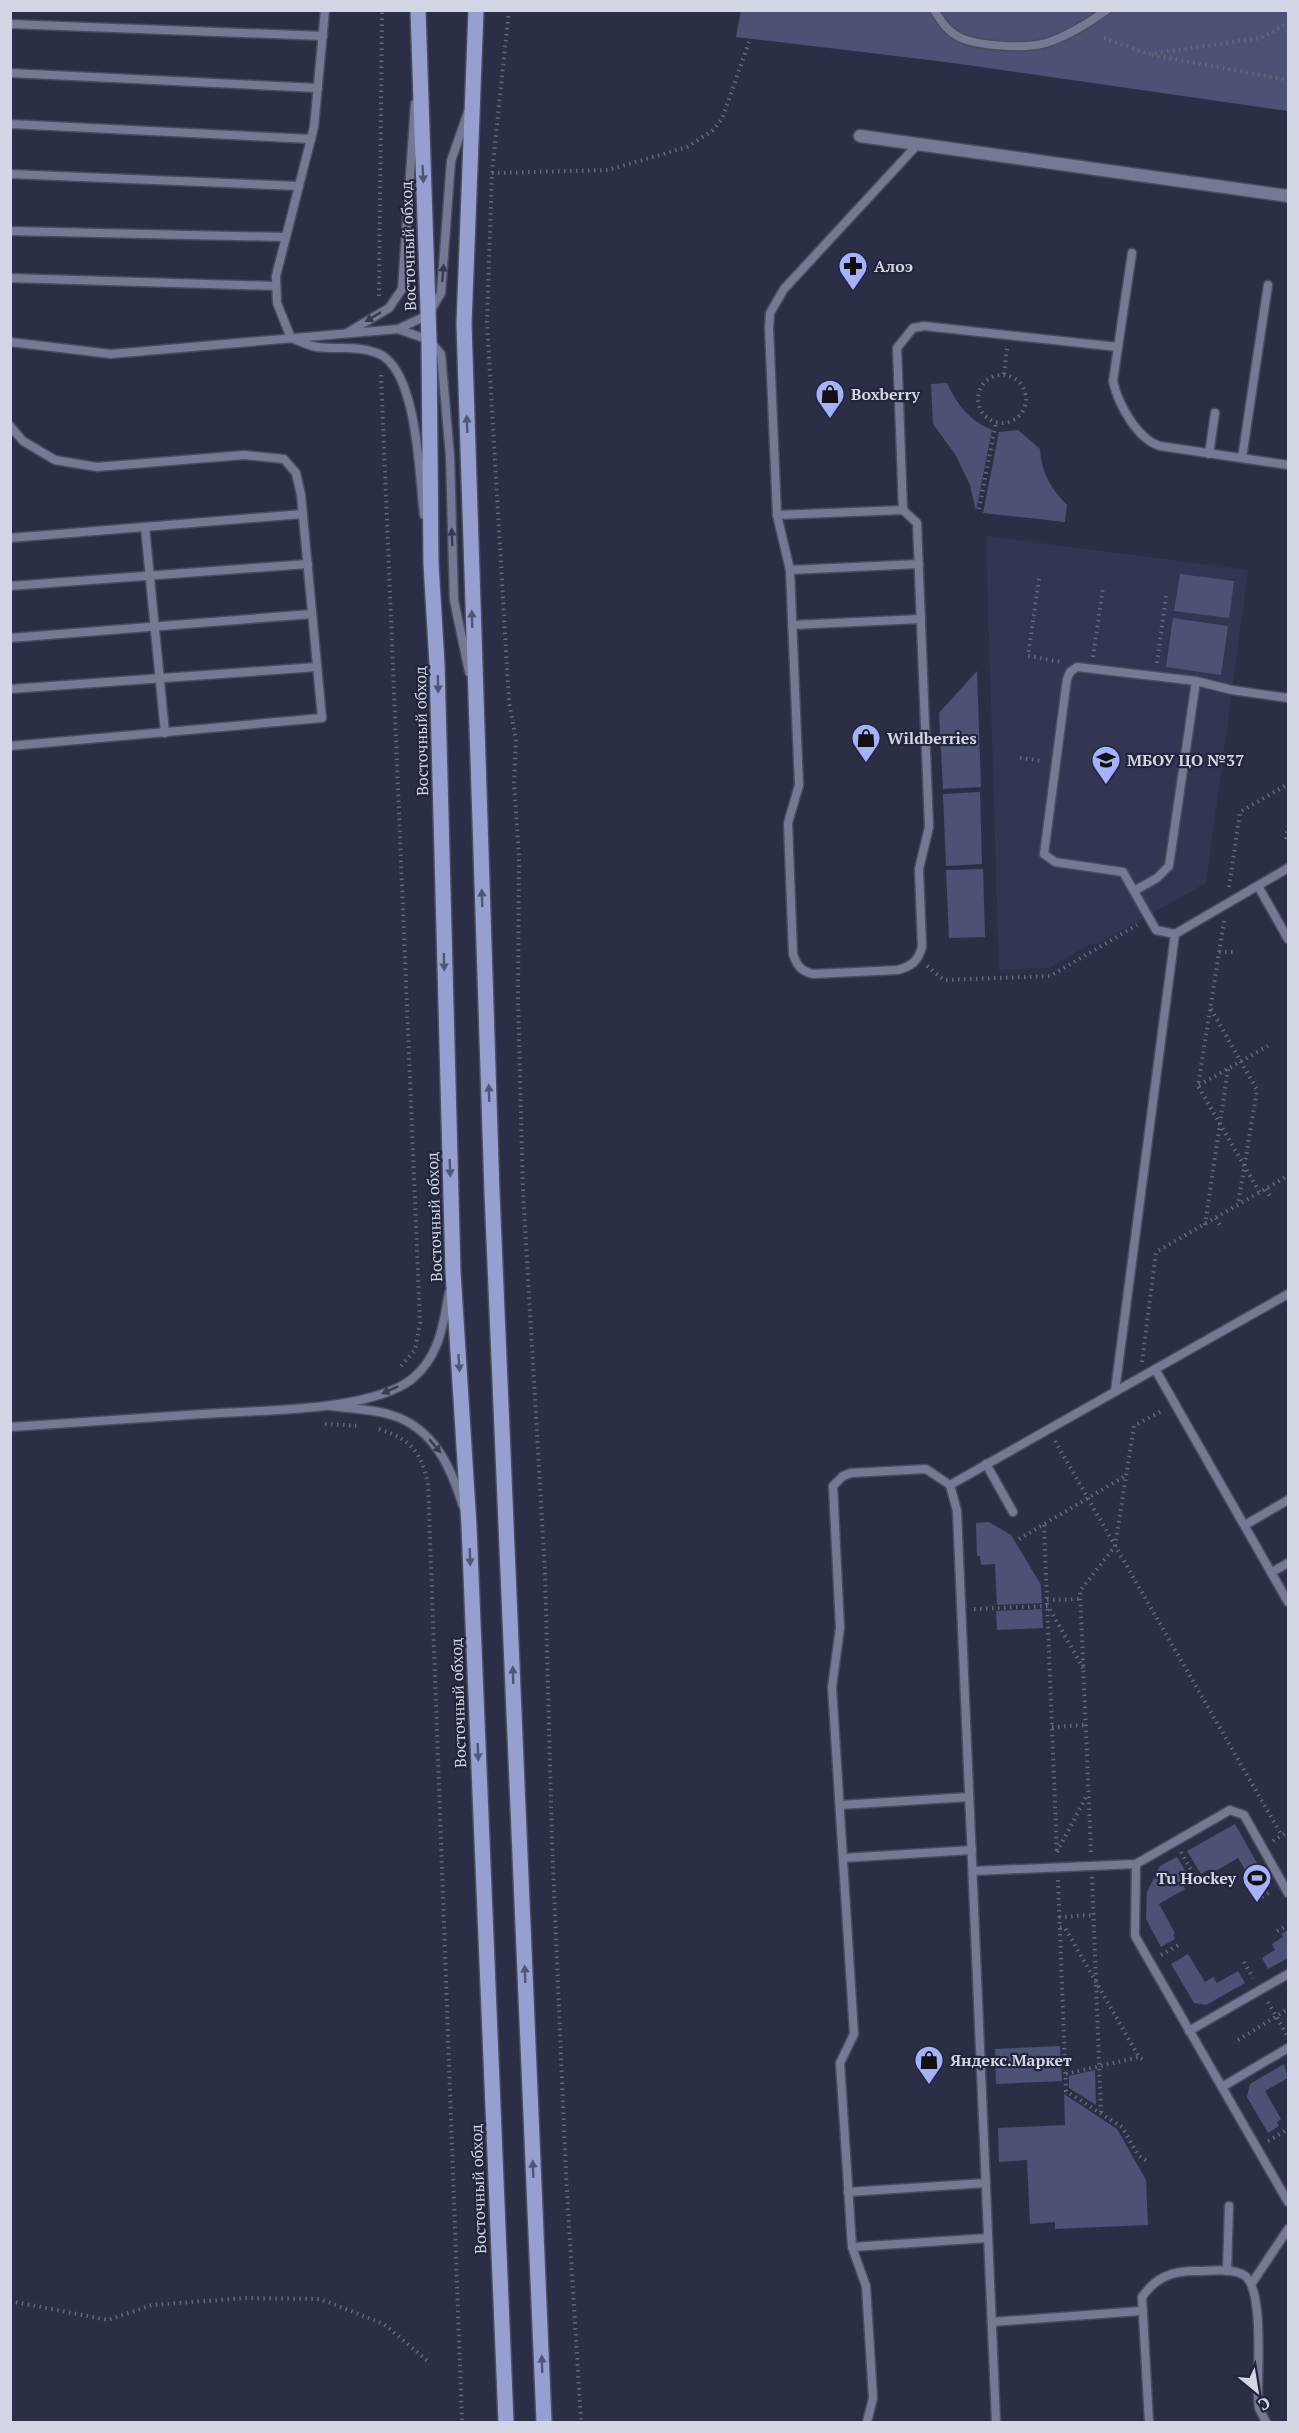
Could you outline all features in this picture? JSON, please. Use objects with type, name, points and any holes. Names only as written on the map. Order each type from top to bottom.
[{"type":"main road","name":"Восточный обход","points":[[418,10],[429,340],[431,564],[437,664],[453,1272],[469,1526],[506,2422]]},
{"type":"main road","points":[[476,10],[464,324],[493,1217],[544,2422]]},
{"type":"street","points":[[860,136],[1288,196]]},
{"type":"lane","points":[[325,10],[311,139],[284,237],[276,276],[277,303],[291,338],[317,347],[358,348],[380,353],[399,372],[411,411],[431,564]]},
{"type":"lane","points":[[934,10],[945,28],[959,38],[975,42],[1022,46],[1043,44],[1064,36],[1107,10]]},
{"type":"lane","points":[[10,24],[323,36]]},
{"type":"lane","points":[[345,334],[389,308],[402,290],[418,62]]},
{"type":"lane","points":[[10,73],[318,88]]},
{"type":"lane","points":[[10,342],[111,354],[398,329],[428,315],[441,293],[451,161],[472,100]]},
{"type":"lane","points":[[10,124],[311,139]]},
{"type":"lane","points":[[777,515],[903,510],[917,523],[929,827],[919,869],[922,947],[919,959],[910,967],[898,970],[813,974],[803,972],[796,964],[793,954],[788,823],[799,785],[790,570],[777,515],[770,313],[784,290],[918,144]]},
{"type":"lane","points":[[10,174],[299,186]]},
{"type":"lane","points":[[10,231],[284,237]]},
{"type":"lane","points":[[1132,253],[1113,381],[1115,389],[1144,438],[1160,447],[1288,465]]},
{"type":"lane","points":[[10,278],[276,286]]},
{"type":"lane","points":[[1242,458],[1268,285]]},
{"type":"lane","points":[[903,510],[898,344],[918,326],[1118,347]]},
{"type":"lane","points":[[398,329],[429,340],[441,354],[450,456],[454,600],[475,698]]},
{"type":"lane","points":[[1209,453],[1215,412]]},
{"type":"lane","points":[[10,426],[23,441],[55,460],[97,467],[244,455],[284,459],[296,473],[303,514],[322,718],[10,747]]},
{"type":"lane","points":[[10,538],[303,514]]},
{"type":"lane","points":[[145,527],[165,733]]},
{"type":"lane","points":[[10,586],[308,564]]},
{"type":"lane","points":[[790,570],[919,564]]},
{"type":"lane","points":[[10,638],[312,614]]},
{"type":"lane","points":[[792,625],[921,619]]},
{"type":"lane","points":[[10,689],[317,667]]},
{"type":"lane","points":[[1288,698],[1232,690],[1196,681],[1077,667],[1070,672],[1055,763],[1044,854],[1055,862],[1123,872],[1156,930],[1175,934],[1288,868]]},
{"type":"lane","points":[[1134,891],[1157,878],[1169,866],[1196,681]]},
{"type":"lane","points":[[1258,886],[1288,939]]},
{"type":"lane","points":[[1115,1392],[1175,934]]},
{"type":"lane","points":[[10,1427],[325,1406],[385,1394],[411,1380],[430,1362],[442,1330],[453,1272]]},
{"type":"lane","points":[[950,1485],[1288,1294]]},
{"type":"lane","points":[[1155,1369],[1288,1602]]},
{"type":"lane","points":[[325,1406],[392,1415],[419,1429],[439,1449],[455,1479],[469,1526]]},
{"type":"lane","points":[[986,1464],[1013,1512]]},
{"type":"lane","points":[[867,2422],[873,2398],[866,2286],[852,2247],[840,2063],[854,2034],[832,1687],[840,1628],[833,1486],[837,1480],[851,1473],[926,1469],[950,1485],[957,1511],[996,2422]]},
{"type":"lane","points":[[1245,1525],[1288,1500]]},
{"type":"lane","points":[[1272,1572],[1288,1563]]},
{"type":"lane","points":[[840,1805],[969,1797]]},
{"type":"lane","points":[[973,1871],[1136,1864],[1230,1809],[1244,1815],[1288,1893]]},
{"type":"lane","points":[[843,1858],[972,1850]]},
{"type":"lane","points":[[1136,1864],[1135,1936],[1288,2202]]},
{"type":"lane","points":[[1190,2031],[1288,1974]]},
{"type":"lane","points":[[1222,2087],[1288,2049]]},
{"type":"lane","points":[[848,2192],[986,2183]]},
{"type":"lane","points":[[1227,2271],[1229,2206]]},
{"type":"lane","points":[[1252,2283],[1288,2229]]},
{"type":"lane","points":[[852,2247],[988,2238]]},
{"type":"lane","points":[[1149,2422],[1142,2297],[1160,2277],[1178,2271],[1227,2271],[1242,2274],[1252,2283],[1257,2296],[1258,2397],[1259,2408],[1266,2422]]},
{"type":"lane","points":[[992,2322],[1141,2311]]},
{"type":"path","points":[[379,297],[381,10]]},
{"type":"path","points":[[509,10],[492,173],[487,322],[510,702],[516,740],[514,783],[519,857],[518,998],[523,1191],[545,1572],[552,1842],[566,2175],[581,2422]]},
{"type":"path","points":[[1148,54],[1261,38],[1288,23]]},
{"type":"path","points":[[1104,38],[1171,61],[1288,80]]},
{"type":"path","points":[[492,173],[608,170],[687,147],[712,131],[722,119],[749,42]]},
{"type":"path","points":[[1004,374],[1009,335]]},
{"type":"path","points":[[380,366],[420,1323],[415,1350],[402,1366],[392,1372]]},
{"type":"path","points":[[1004,374],[1020,382],[1027,401],[1018,418],[1010,422],[996,423],[983,415],[977,397],[986,380],[1004,374]]},
{"type":"path","points":[[979,508],[996,423]]},
{"type":"path","points":[[1039,579],[1029,656],[1062,661],[1070,672]]},
{"type":"path","points":[[1092,667],[1103,587]]},
{"type":"path","points":[[1155,676],[1166,596]]},
{"type":"path","points":[[1020,758],[1055,763]]},
{"type":"path","points":[[1260,1193],[1198,1086],[1240,812],[1288,784]]},
{"type":"path","points":[[1287,839],[1288,826]]},
{"type":"path","points":[[919,959],[944,980],[1050,976],[1138,925]]},
{"type":"path","points":[[1219,952],[1234,952]]},
{"type":"path","points":[[1210,1008],[1257,1090],[1238,1205]]},
{"type":"path","points":[[1198,1086],[1268,1046]]},
{"type":"path","points":[[1205,1225],[1228,1069]]},
{"type":"path","points":[[1140,1378],[1156,1252],[1288,1176]]},
{"type":"path","points":[[1266,1189],[1271,1198]]},
{"type":"path","points":[[1216,1218],[1221,1227]]},
{"type":"path","points":[[1101,2113],[1080,1591],[1115,1546],[1134,1426],[1175,1403]]},
{"type":"path","points":[[325,1424],[364,1426]]},
{"type":"path","points":[[373,1426],[399,1436],[415,1448],[423,1463],[428,1483],[462,2422]]},
{"type":"path","points":[[1048,1429],[1282,1836]]},
{"type":"path","points":[[1019,1539],[1089,1500],[1126,1476]]},
{"type":"path","points":[[1047,1600],[1080,1599]]},
{"type":"path","points":[[962,1610],[1048,1606],[1083,1669]]},
{"type":"path","points":[[1052,1727],[1086,1725]]},
{"type":"path","points":[[1057,1853],[1088,1793]]},
{"type":"path","points":[[1174,1841],[1197,1880]]},
{"type":"path","points":[[1059,1917],[1093,1915]]},
{"type":"path","points":[[1277,1931],[1288,1925]]},
{"type":"path","points":[[1060,1928],[1065,1928],[1139,2057],[1146,2061]]},
{"type":"path","points":[[1150,1962],[1180,1944]]},
{"type":"path","points":[[1244,1962],[1249,1969]]},
{"type":"path","points":[[1261,1990],[1288,2038]]},
{"type":"path","points":[[1238,2040],[1288,2009]]},
{"type":"path","points":[[1066,2074],[1139,2057]]},
{"type":"path","points":[[10,2301],[108,2320],[152,2305],[246,2298],[321,2299],[384,2324],[430,2363]]},
{"type":"shaded area","points":[[741,10],[1288,11],[1288,111],[946,62],[736,37]]},
{"type":"shaded area","points":[[947,383],[965,411],[977,422],[992,430],[976,511],[970,485],[955,454],[933,424],[931,384]]},
{"type":"shaded area","points":[[1018,430],[1040,449],[1042,465],[1048,480],[1067,505],[1065,522],[983,513],[999,432]]},
{"type":"shaded area","name":"МБОУ ЦО №37","points":[[986,536],[1248,570],[1206,883],[1049,968],[999,970]]},
{"type":"shaded area","points":[[1180,574],[1234,581],[1229,618],[1174,611]]},
{"type":"shaded area","points":[[1173,618],[1228,626],[1221,675],[1166,667]]},
{"type":"shaded area","points":[[977,671],[981,787],[943,789],[939,713]]},
{"type":"shaded area","points":[[980,792],[982,864],[946,866],[943,794]]},
{"type":"shaded area","points":[[983,869],[985,937],[949,938],[946,870]]},
{"type":"shaded area","points":[[989,1522],[1011,1535],[1041,1585],[1042,1603],[997,1605],[995,1564],[981,1565],[980,1556],[977,1556],[976,1523]]},
{"type":"shaded area","points":[[1042,1609],[1043,1628],[997,1630],[996,1611]]},
{"type":"shaded area","points":[[1235,1824],[1270,1886],[1261,1892],[1238,1858],[1212,1873],[1210,1869],[1201,1874],[1187,1851]]},
{"type":"shaded area","points":[[1177,1857],[1191,1880],[1183,1884],[1185,1889],[1159,1904],[1175,1933],[1173,1935],[1175,1939],[1161,1947],[1146,1919],[1147,1892],[1160,1866]]},
{"type":"shaded area","points":[[1288,1930],[1288,1958],[1268,1969],[1262,1958],[1275,1950],[1272,1944],[1283,1937],[1281,1934]]},
{"type":"shaded area","points":[[1188,1954],[1205,1982],[1213,1977],[1217,1983],[1238,1971],[1245,1983],[1206,2005],[1194,2003],[1171,1964]]},
{"type":"shaded area","points":[[1060,2046],[1062,2081],[996,2084],[995,2049]]},
{"type":"shaded area","points":[[1284,2064],[1288,2078],[1265,2091],[1281,2119],[1277,2122],[1279,2126],[1268,2133],[1247,2097],[1250,2084]]},
{"type":"shaded area","points":[[1095,2070],[1096,2105],[1069,2088],[1069,2076]]},
{"type":"shaded area","points":[[1064,2094],[1117,2129],[1146,2180],[1148,2225],[1055,2229],[1055,2222],[1030,2224],[1027,2160],[999,2162],[998,2128],[1065,2125]]},
{"type":"place","name":"Алоэ","points":[[853,292]]},
{"type":"place","name":"Boxberry","points":[[830,420]]},
{"type":"place","name":"Wildberries","points":[[866,764]]},
{"type":"place","name":"МБОУ ЦО №37","points":[[1106,786]]},
{"type":"place","name":"Tu Hockey","points":[[1257,1904]]},
{"type":"place","name":"Яндекс.Маркет","points":[[929,2086]]}]
